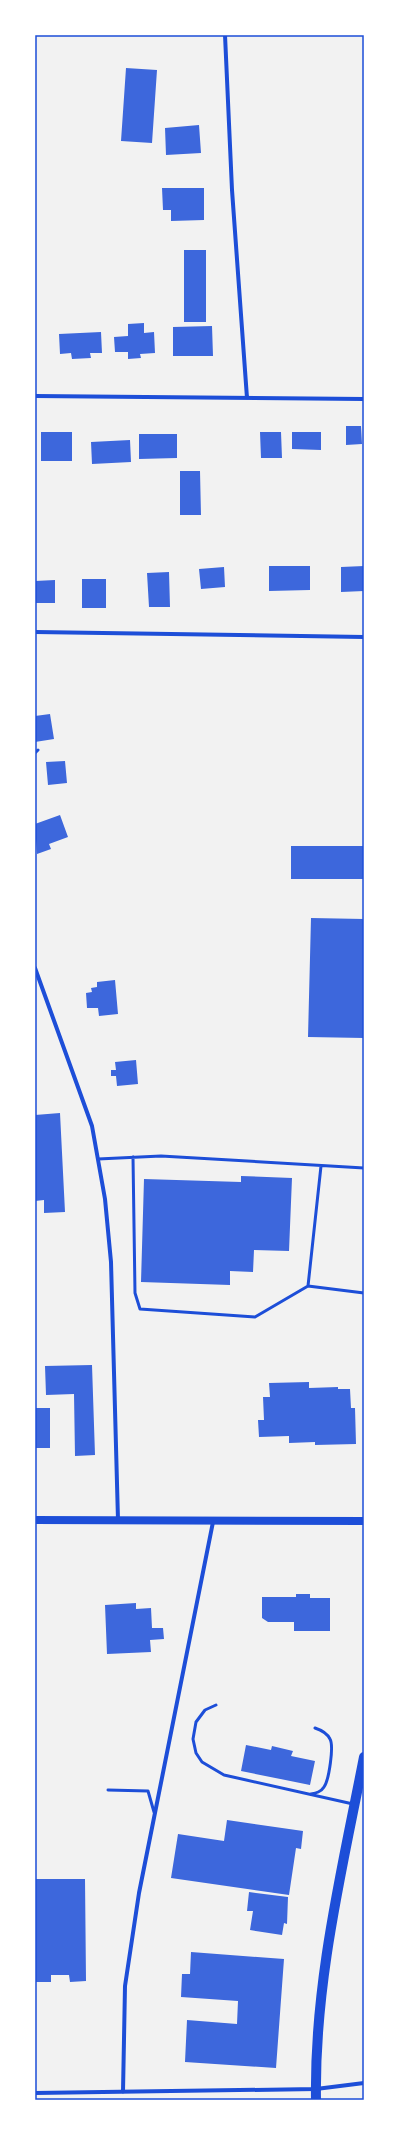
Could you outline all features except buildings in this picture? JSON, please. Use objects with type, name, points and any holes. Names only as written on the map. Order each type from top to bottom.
[{"type":"main road","points":[[35,1520],[213,1522],[364,1521]]},
{"type":"main road","points":[[316,2100],[317,2049],[325,1967],[364,1757]]},
{"type":"street","points":[[225,35],[232,190],[247,398]]},
{"type":"street","points":[[35,396],[364,399]]},
{"type":"street","points":[[35,632],[364,637]]},
{"type":"street","points":[[35,968],[92,1126],[106,1199],[111,1262],[118,1520]]},
{"type":"street","points":[[123,2092],[125,1986],[139,1893],[213,1522]]},
{"type":"street","points":[[35,2093],[316,2088],[364,2083]]},
{"type":"lane","points":[[98,1158],[161,1156],[364,1168]]},
{"type":"lane","points":[[132,1157],[135,1293],[140,1308],[255,1317],[308,1286],[364,1293]]},
{"type":"lane","points":[[308,1286],[321,1166]]},
{"type":"lane","points":[[216,1705],[205,1710],[196,1722],[193,1739],[196,1753],[202,1762],[224,1775],[355,1804]]},
{"type":"lane","points":[[309,1794],[318,1792],[324,1787],[332,1751],[331,1740],[324,1732],[315,1728]]},
{"type":"lane","points":[[108,1790],[148,1791],[154,1812]]}]
